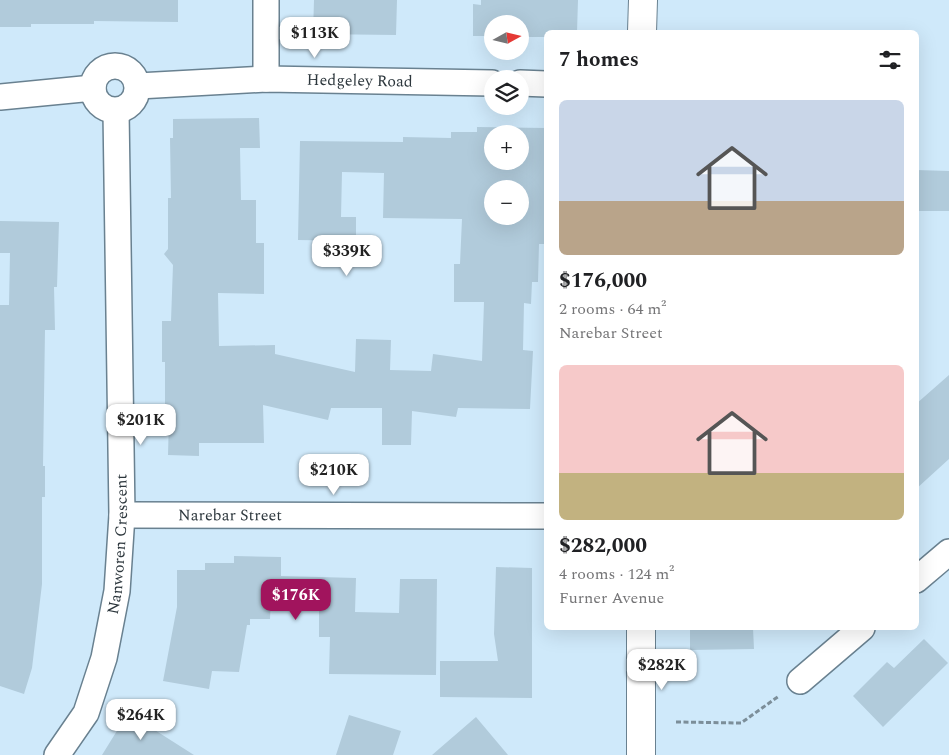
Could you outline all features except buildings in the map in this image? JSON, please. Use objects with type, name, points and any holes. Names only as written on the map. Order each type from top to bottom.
[{"type":"street","points":[[266,0],[266,78]]},
{"type":"street","points":[[642,30],[643,0]]},
{"type":"street","points":[[114,65],[130,71],[138,86],[137,95],[133,103],[125,109],[116,111],[107,109],[99,104],[93,88],[99,72],[114,65]]},
{"type":"street","name":"Hedgeley Road","points":[[138,86],[266,78],[484,83]]},
{"type":"street","points":[[529,83],[544,84]]},
{"type":"street","points":[[0,97],[93,88]]},
{"type":"street","name":"Nanworen Crescent","points":[[57,755],[86,713],[104,658],[117,591],[122,515],[116,111]]},
{"type":"street","name":"Narebar Street","points":[[122,515],[544,516]]},
{"type":"street","points":[[919,577],[949,552]]},
{"type":"street","points":[[641,630],[641,755]]},
{"type":"street","points":[[800,682],[860,630]]},
{"type":"path","points":[[676,722],[741,723],[800,682]]}]
